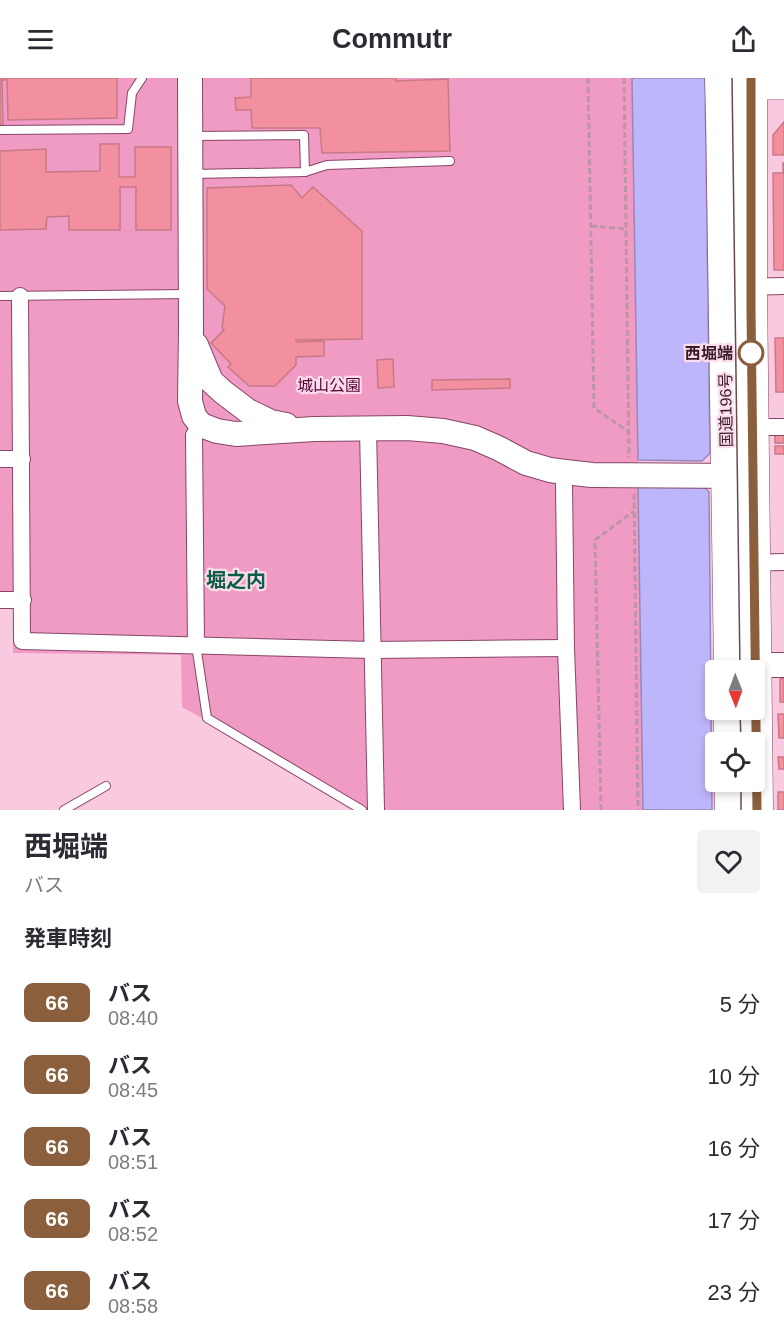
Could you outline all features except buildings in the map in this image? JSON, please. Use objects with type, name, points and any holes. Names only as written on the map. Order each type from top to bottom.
[{"type":"highway","name":"国道196号","points":[[736,82],[739,427],[727,476],[755,563],[750,660]]},
{"type":"highway","name":"国道196号","points":[[753,720],[757,810]]},
{"type":"highway","points":[[731,792],[731,810]]},
{"type":"main road","points":[[736,82],[784,86]]},
{"type":"street","points":[[190,78],[190,401],[194,416],[201,425],[236,434],[314,429],[407,428],[443,431],[475,438],[526,463],[565,472],[592,475],[727,476]]},
{"type":"street","points":[[738,287],[784,286]]},
{"type":"street","points":[[20,296],[22,641],[372,650],[566,648]]},
{"type":"street","points":[[191,329],[211,381],[248,411],[271,422],[314,429]]},
{"type":"street","points":[[190,401],[194,389],[199,384],[211,381]]},
{"type":"street","points":[[196,645],[194,435],[201,425]]},
{"type":"street","points":[[739,427],[784,427]]},
{"type":"street","points":[[368,429],[376,810]]},
{"type":"street","points":[[0,459],[22,459]]},
{"type":"street","points":[[565,472],[566,648],[572,810]]},
{"type":"street","points":[[0,600],[23,600]]},
{"type":"lane","points":[[0,130],[128,129],[132,93],[142,78]]},
{"type":"lane","points":[[191,136],[304,135],[305,172]]},
{"type":"lane","points":[[191,174],[305,172],[327,165],[450,161]]},
{"type":"lane","points":[[0,296],[191,294]]},
{"type":"lane","points":[[196,645],[207,718],[362,810]]},
{"type":"lane","points":[[64,810],[106,786]]},
{"type":"path","points":[[588,78],[594,408],[629,432]]},
{"type":"path","points":[[624,78],[629,432],[634,474],[638,810]]},
{"type":"path","points":[[591,226],[626,229]]},
{"type":"path","points":[[602,810],[595,540],[634,511]]},
{"type":"green space","name":"城山公園","points":[[0,78],[632,78],[643,810],[358,810],[347,798],[182,707],[181,655],[13,653],[13,609],[0,608]]},
{"type":"shaded area","points":[[632,78],[705,78],[710,453],[702,461],[638,460]]},
{"type":"shaded area","points":[[638,484],[702,485],[709,492],[711,660],[705,660],[705,720],[711,720],[711,732],[705,732],[705,792],[712,792],[712,810],[643,810]]},
{"type":"tram line","points":[[732,78],[740,660]]},
{"type":"tram line","points":[[740,720],[741,732]]},
{"type":"tram line","points":[[741,792],[741,810]]},
{"type":"bus line","name":"66","points":[[751,78],[751,310],[757,810]]},
{"type":"place","name":"西堀端","points":[[751,353]]},
{"type":"district","name":"堀之内","points":[[236,580]]}]
